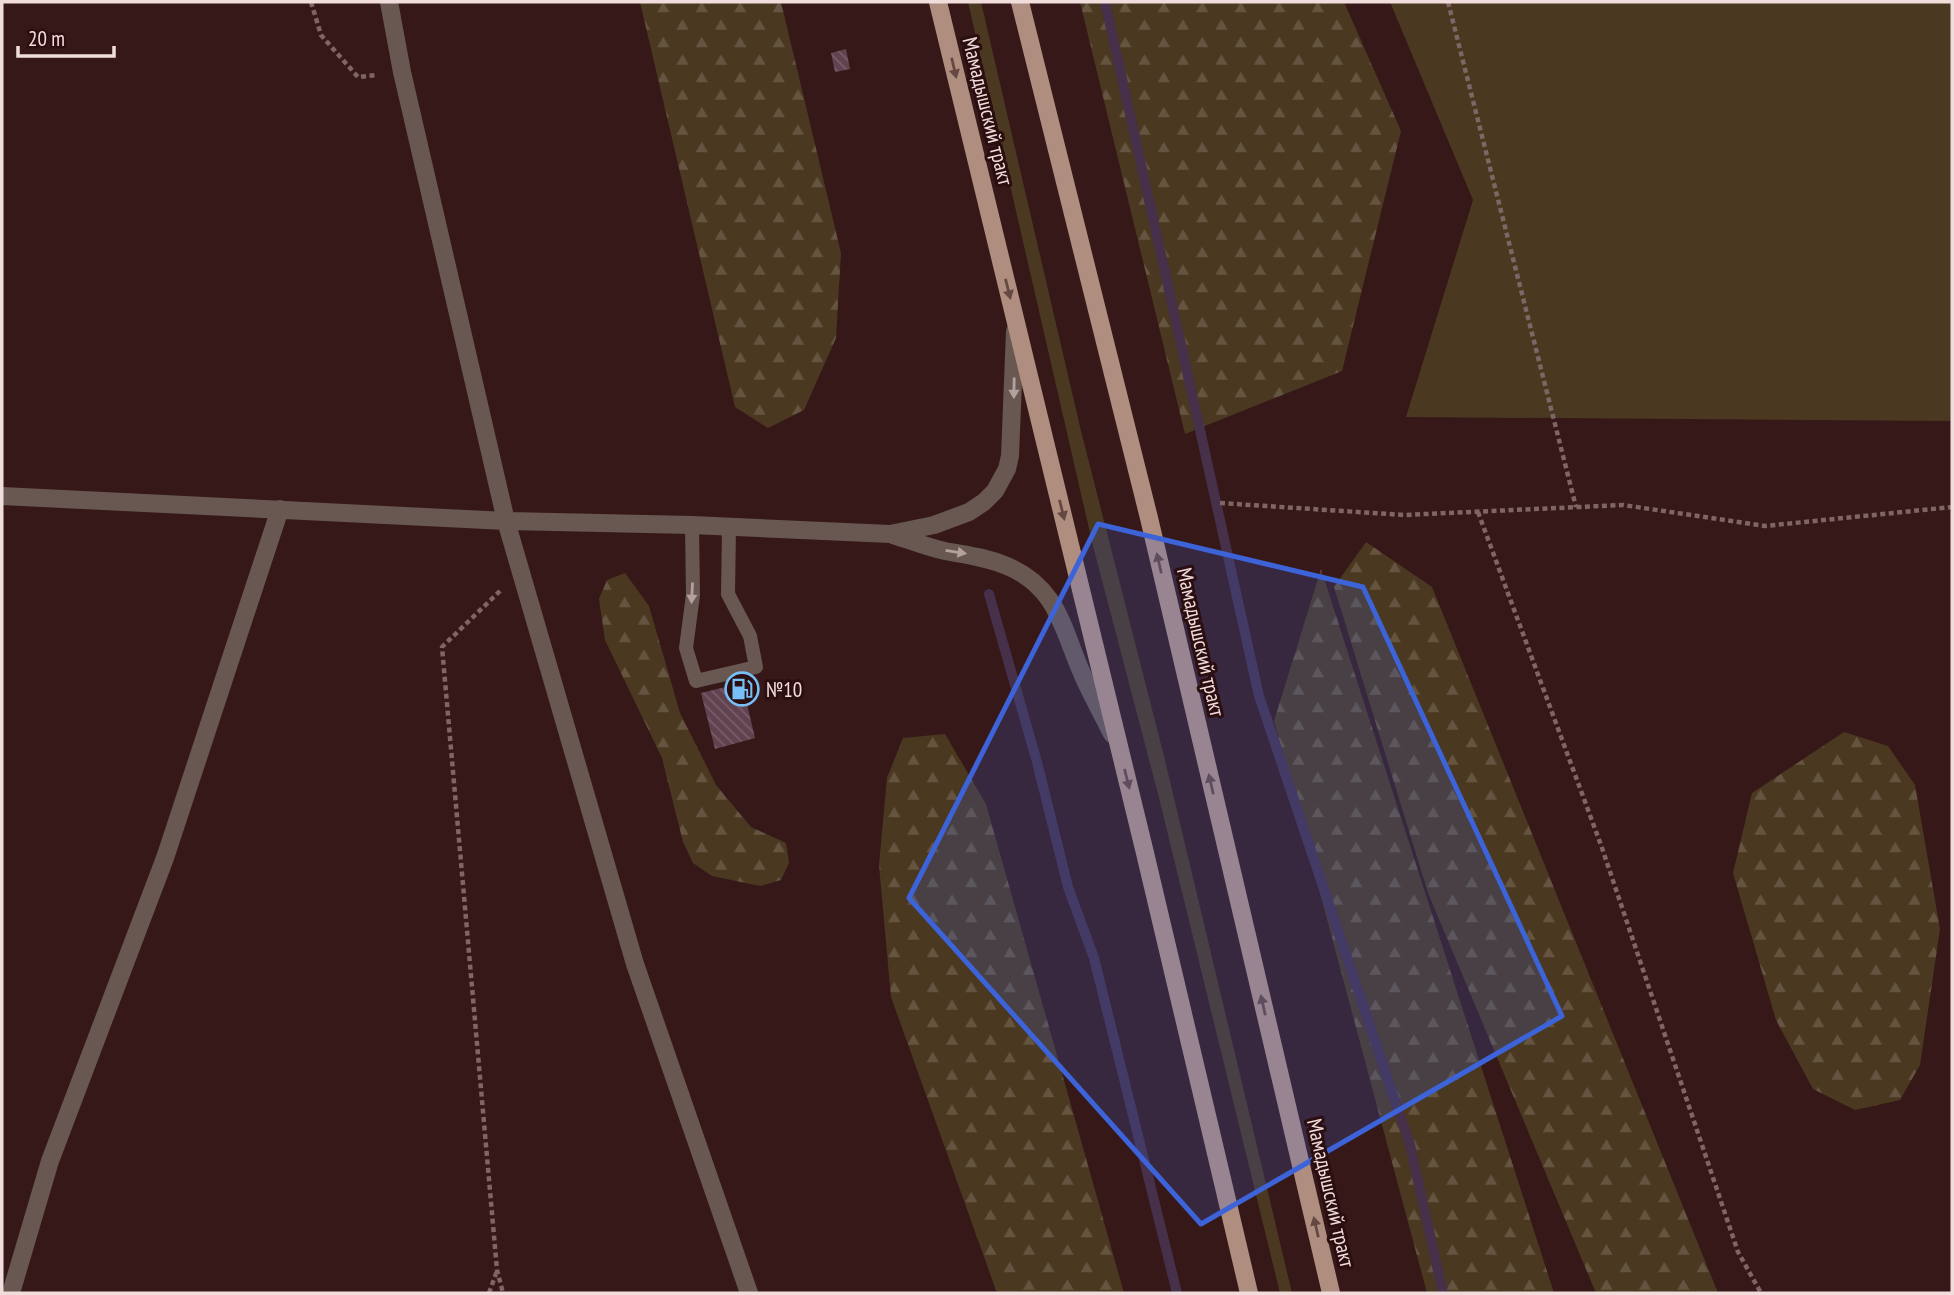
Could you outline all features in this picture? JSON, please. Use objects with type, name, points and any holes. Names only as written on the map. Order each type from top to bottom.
[{"type":"main road","name":"Мамадышский тракт","points":[[938,2],[1248,1293]]},
{"type":"main road","name":"Мамадышский тракт","points":[[1020,2],[1149,518],[1331,1293]]},
{"type":"street","points":[[389,2],[402,72],[506,522],[635,964],[749,1293]]},
{"type":"street","points":[[2,496],[506,522],[692,525],[890,534],[934,525],[969,512],[985,502],[1002,480],[1012,440],[1015,320]]},
{"type":"street","points":[[11,1293],[50,1161],[165,858],[280,509]]},
{"type":"street","points":[[890,534],[944,551],[983,557],[1029,578],[1044,591],[1058,610],[1081,671],[1119,748]]},
{"type":"lane","points":[[692,525],[693,595],[686,648],[696,681],[756,667],[750,636],[728,594],[729,527]]},
{"type":"path","points":[[311,2],[321,36],[358,77],[402,72]]},
{"type":"path","points":[[1448,2],[1576,507]]},
{"type":"path","points":[[1220,503],[1404,515],[1623,505],[1765,526],[1952,507]]},
{"type":"path","points":[[1478,512],[1601,845],[1738,1252],[1761,1293]]},
{"type":"path","points":[[503,1293],[497,1270],[442,646],[521,571]]},
{"type":"path","points":[[489,1293],[497,1270]]},
{"type":"highlighted area","points":[[1098,524],[1363,587],[1562,1016],[1201,1224],[909,898]]},
{"type":"green space","points":[[640,2],[781,2],[841,253],[836,338],[804,410],[768,428],[735,407]]},
{"type":"green space","points":[[968,2],[981,2],[1081,431],[1164,756],[1292,1293],[1280,1293],[1159,798],[1093,546]]},
{"type":"green space","points":[[1080,2],[1344,2],[1401,131],[1342,371],[1185,434]]},
{"type":"green space","points":[[1390,2],[1952,2],[1952,421],[1406,417],[1473,200]]},
{"type":"green space","points":[[1366,542],[1432,587],[1718,1293],[1596,1293],[1428,893],[1334,587]]},
{"type":"green space","points":[[1321,569],[1554,1293],[1427,1293],[1274,721]]},
{"type":"green space","points":[[625,573],[649,606],[680,713],[716,785],[751,827],[786,843],[789,863],[781,880],[760,886],[712,876],[693,863],[683,842],[662,758],[605,640],[599,599],[607,580]]},
{"type":"green space","points":[[1844,732],[1888,746],[1915,785],[1940,929],[1920,1065],[1900,1100],[1855,1110],[1813,1089],[1776,1020],[1733,873],[1752,793]]},
{"type":"green space","points":[[945,734],[986,804],[1124,1293],[997,1293],[891,997],[879,865],[887,778],[903,738]]},
{"type":"building","points":[[846,49],[850,69],[835,72],[831,53]]},
{"type":"building","points":[[742,683],[755,738],[715,749],[701,693]]},
{"type":"waterway","points":[[1105,2],[1259,696],[1410,1145],[1443,1293]]},
{"type":"waterway","points":[[989,594],[1037,762],[1068,887],[1094,958],[1177,1293]]},
{"type":"place","name":"№10","points":[[742,689]]}]
